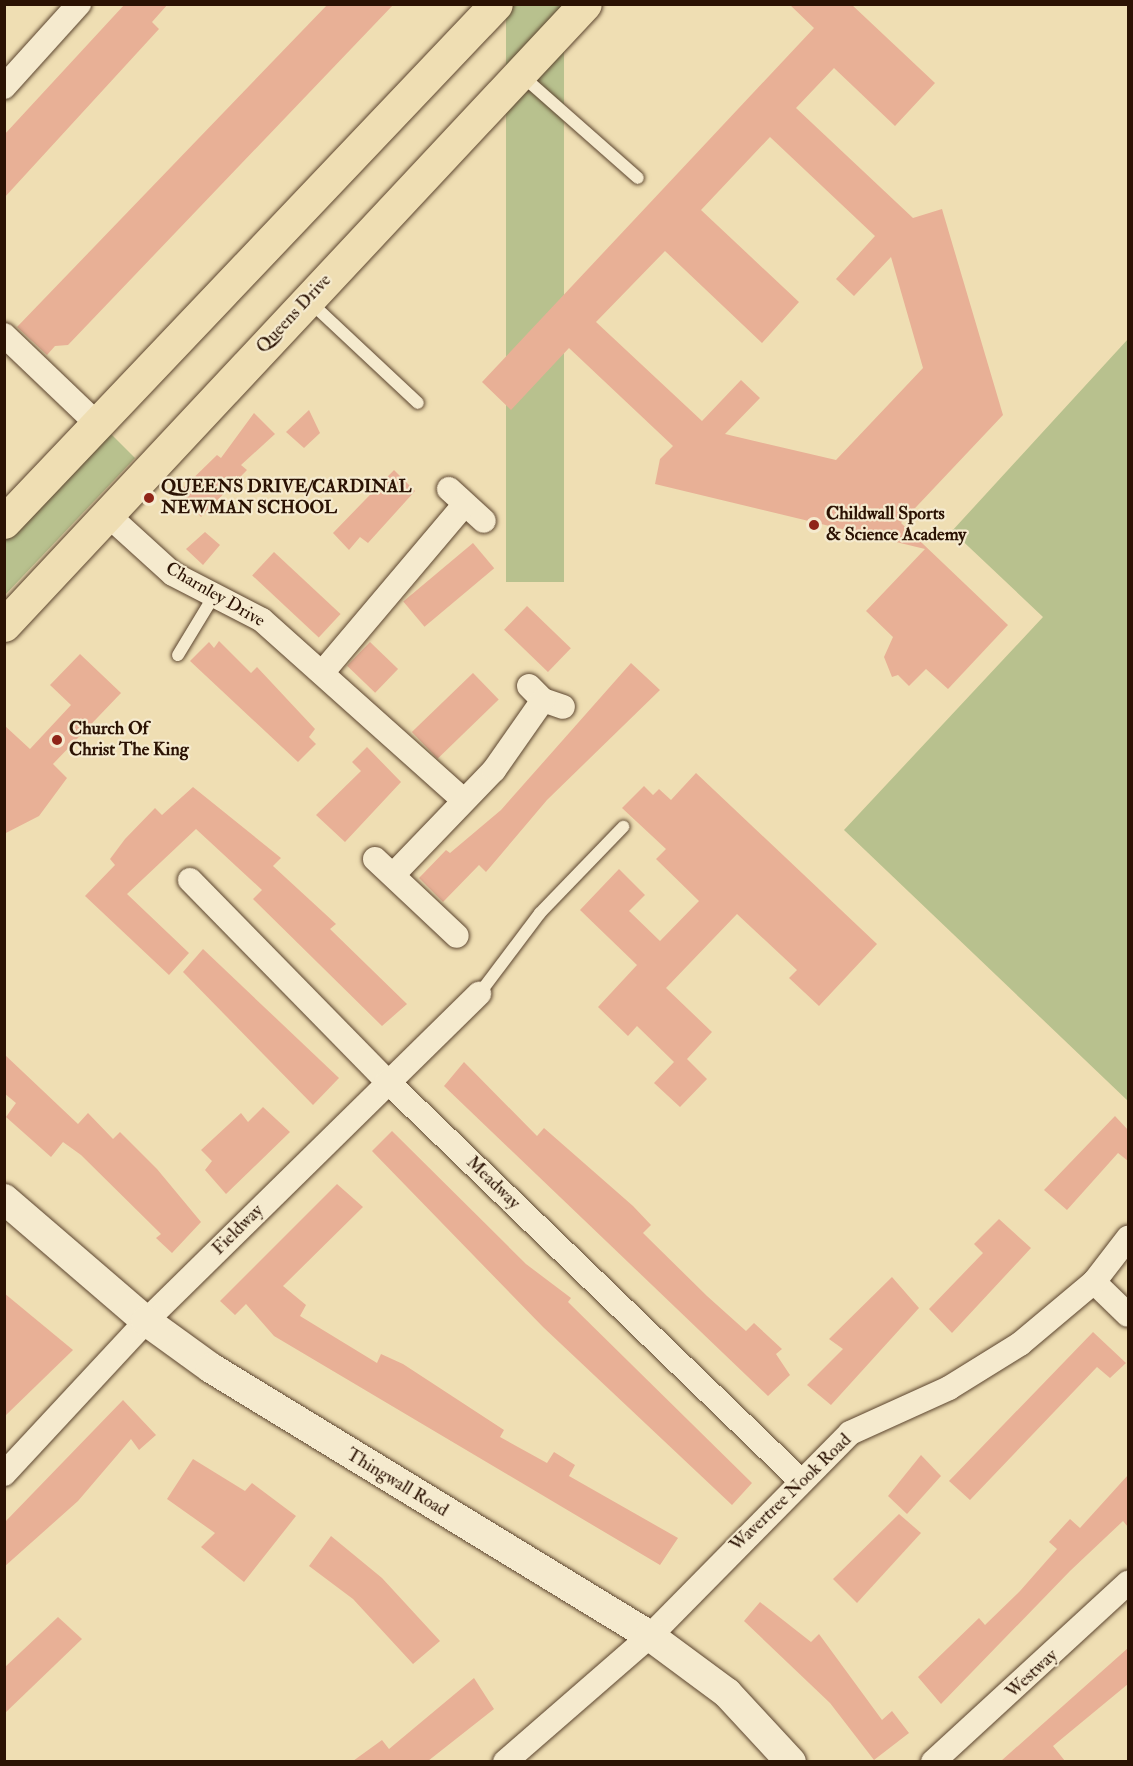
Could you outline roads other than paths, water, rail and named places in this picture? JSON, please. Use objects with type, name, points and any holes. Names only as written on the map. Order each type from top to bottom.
[{"type":"highway","points":[[4,522],[496,4]]},
{"type":"highway","name":"Queens Drive","points":[[4,625],[109,516],[519,72],[585,4]]},
{"type":"street","points":[[4,87],[79,4]]},
{"type":"street","points":[[4,335],[97,424]]},
{"type":"street","points":[[322,673],[457,496],[484,521]]},
{"type":"street","name":"Charnley Drive","points":[[109,516],[173,574],[262,620],[462,799]]},
{"type":"street","points":[[457,936],[384,867],[494,770],[545,698]]},
{"type":"street","name":"Meadway","points":[[190,880],[387,1081],[801,1481]]},
{"type":"street","name":"Fieldway","points":[[4,1474],[146,1321],[387,1081],[479,994]]},
{"type":"street","name":"Thingwall Road","points":[[4,1199],[146,1321],[269,1407],[650,1636],[727,1693],[791,1761]]},
{"type":"street","name":"Wavertree Nook Road","points":[[505,1761],[650,1636],[850,1433],[986,1368],[1094,1282],[1128,1238]]},
{"type":"street","points":[[1094,1282],[1128,1315]]},
{"type":"street","name":"Westway","points":[[933,1761],[1128,1583]]},
{"type":"lane","points":[[519,72],[638,178]]},
{"type":"lane","points":[[308,300],[418,403]]},
{"type":"lane","points":[[178,655],[215,594]]},
{"type":"lane","points":[[479,994],[540,913],[623,827]]},
{"type":"place","name":"QUEENS DRIVE/CARDINAL NEWMAN SCHOOL","points":[[149,498]]},
{"type":"place","name":"Childwall Sports & Science Academy","points":[[814,525]]},
{"type":"place","name":"Church Of Christ The King","points":[[57,740]]}]
